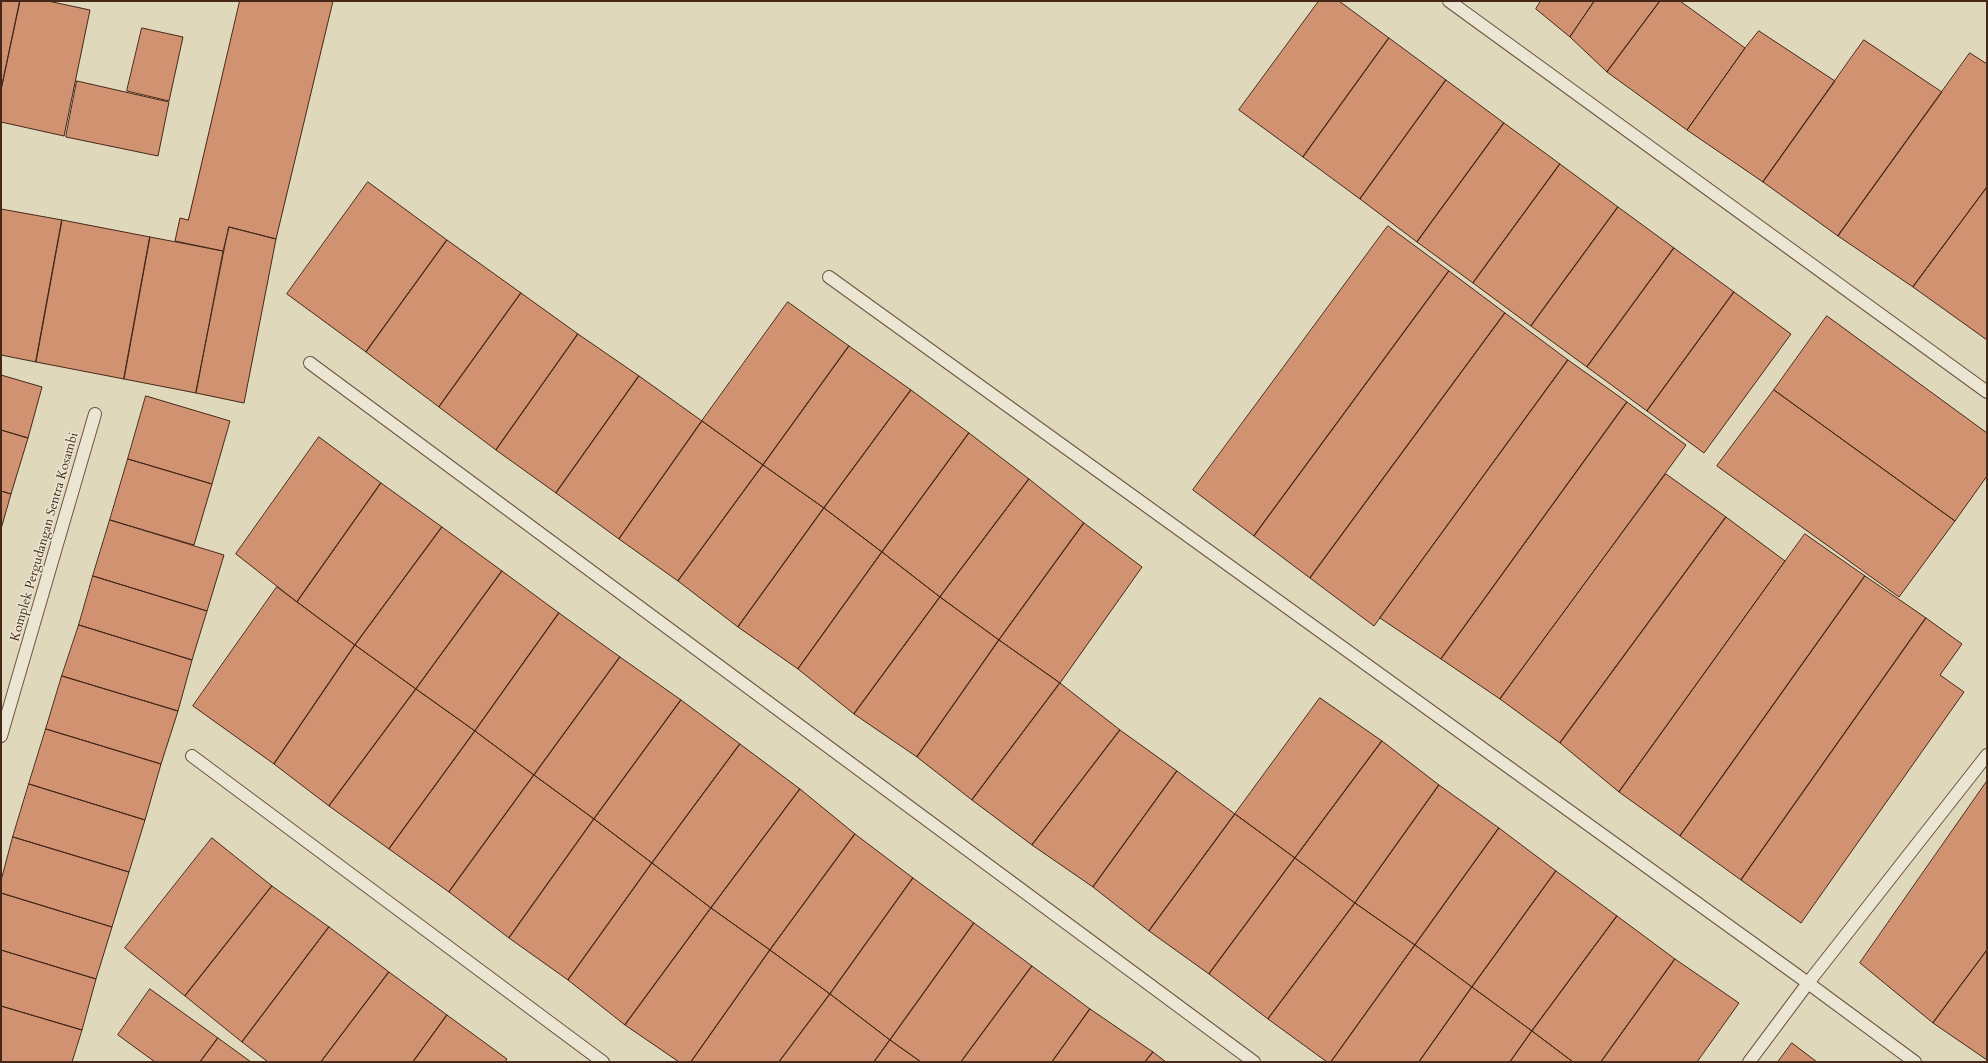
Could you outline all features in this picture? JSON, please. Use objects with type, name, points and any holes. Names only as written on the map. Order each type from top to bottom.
[{"type":"lane","points":[[1449,1],[1987,392]]},
{"type":"lane","points":[[829,277],[1808,983],[1915,1062]]},
{"type":"lane","points":[[310,363],[1254,1062]]},
{"type":"lane","name":"Komplek Pergudangan Sentra Kosambi","points":[[1,736],[95,414]]},
{"type":"lane","points":[[1749,1062],[1808,983],[1987,755]]},
{"type":"lane","points":[[192,756],[603,1062]]},
{"type":"building","points":[[1,1],[20,1],[1,90]]},
{"type":"building","points":[[20,1],[48,1],[90,10],[64,136],[1,122],[1,90]]},
{"type":"building","points":[[240,1],[333,1],[276,239],[229,227],[223,251],[175,241],[180,218],[188,220]]},
{"type":"building","points":[[1319,1],[1339,1],[1389,38],[1303,157],[1239,110]]},
{"type":"building","points":[[1541,1],[1594,1],[1570,37],[1536,9]]},
{"type":"building","points":[[1595,1],[1660,1],[1607,72],[1570,37]]},
{"type":"building","points":[[1660,1],[1680,1],[1745,48],[1687,130],[1607,72]]},
{"type":"building","points":[[142,28],[183,37],[169,101],[127,91]]},
{"type":"building","points":[[1759,31],[1835,81],[1763,182],[1687,130],[1745,48]]},
{"type":"building","points":[[1389,38],[1446,80],[1360,199],[1303,157]]},
{"type":"building","points":[[1864,40],[1942,92],[1838,236],[1763,182]]},
{"type":"building","points":[[1970,53],[1987,64],[1987,187],[1913,287],[1838,236]]},
{"type":"building","points":[[1446,80],[1504,123],[1417,242],[1360,199]]},
{"type":"building","points":[[77,81],[169,102],[158,156],[66,137]]},
{"type":"building","points":[[1504,123],[1560,164],[1473,283],[1417,242]]},
{"type":"building","points":[[1560,164],[1618,207],[1531,326],[1473,283]]},
{"type":"building","points":[[368,182],[447,240],[366,352],[287,294]]},
{"type":"building","points":[[1987,187],[1987,340],[1913,287]]},
{"type":"building","points":[[1618,207],[1674,248],[1587,367],[1531,326]]},
{"type":"building","points":[[1,209],[62,220],[36,362],[1,355]]},
{"type":"building","points":[[62,220],[150,237],[124,379],[36,362]]},
{"type":"building","points":[[1388,226],[1449,271],[1254,536],[1193,490]]},
{"type":"building","points":[[229,227],[276,239],[244,403],[196,393]]},
{"type":"building","points":[[150,237],[223,251],[196,393],[124,379]]},
{"type":"building","points":[[447,240],[521,293],[439,407],[366,352]]},
{"type":"building","points":[[1674,248],[1734,292],[1647,411],[1587,367]]},
{"type":"building","points":[[1449,271],[1505,313],[1310,578],[1254,536]]},
{"type":"building","points":[[1734,292],[1791,334],[1704,453],[1647,411]]},
{"type":"building","points":[[521,293],[578,334],[496,450],[439,407]]},
{"type":"building","points":[[788,302],[849,346],[763,465],[702,421]]},
{"type":"building","points":[[1505,313],[1568,360],[1374,626],[1310,578]]},
{"type":"building","points":[[1827,316],[1987,433],[1987,476],[1955,521],[1774,390]]},
{"type":"building","points":[[578,334],[639,376],[556,493],[496,450]]},
{"type":"building","points":[[849,346],[911,390],[824,508],[763,465]]},
{"type":"building","points":[[1568,360],[1627,402],[1441,659],[1380,618]]},
{"type":"building","points":[[1,375],[42,387],[28,438],[1,430]]},
{"type":"building","points":[[639,376],[702,421],[619,539],[556,493]]},
{"type":"building","points":[[911,390],[969,433],[882,552],[824,508]]},
{"type":"building","points":[[1774,390],[1955,521],[1899,597],[1717,466]]},
{"type":"building","points":[[146,396],[230,421],[212,484],[128,459]]},
{"type":"building","points":[[1627,402],[1686,445],[1500,699],[1441,659]]},
{"type":"building","points":[[702,421],[763,465],[678,581],[619,539]]},
{"type":"building","points":[[1,430],[28,438],[11,494],[1,491]]},
{"type":"building","points":[[969,433],[1029,479],[940,597],[882,552]]},
{"type":"building","points":[[319,437],[381,483],[297,602],[236,554]]},
{"type":"building","points":[[128,459],[212,484],[194,545],[110,520]]},
{"type":"building","points":[[763,465],[824,508],[738,627],[678,581]]},
{"type":"building","points":[[1666,474],[1726,517],[1560,743],[1500,699]]},
{"type":"building","points":[[1029,479],[1084,523],[999,640],[940,597]]},
{"type":"building","points":[[381,483],[442,527],[355,645],[297,602]]},
{"type":"building","points":[[1,491],[11,494],[1,529]]},
{"type":"building","points":[[824,508],[882,552],[798,669],[738,627]]},
{"type":"building","points":[[1726,517],[1785,561],[1619,792],[1560,743]]},
{"type":"building","points":[[110,520],[224,555],[207,611],[93,576]]},
{"type":"building","points":[[1084,523],[1142,567],[1060,683],[999,640]]},
{"type":"building","points":[[442,527],[502,571],[416,689],[355,645]]},
{"type":"building","points":[[1805,534],[1865,576],[1680,836],[1619,792]]},
{"type":"building","points":[[882,552],[940,597],[854,714],[798,669]]},
{"type":"building","points":[[502,571],[559,613],[475,731],[416,689]]},
{"type":"building","points":[[93,576],[207,611],[192,660],[79,625]]},
{"type":"building","points":[[1865,576],[1926,618],[1741,880],[1680,836]]},
{"type":"building","points":[[277,587],[355,645],[274,764],[193,706]]},
{"type":"building","points":[[940,597],[999,640],[917,757],[854,714]]},
{"type":"building","points":[[559,613],[620,657],[534,775],[475,731]]},
{"type":"building","points":[[1926,618],[1962,644],[1940,675],[1964,692],[1801,923],[1741,880]]},
{"type":"building","points":[[79,625],[192,660],[178,711],[62,676]]},
{"type":"building","points":[[999,640],[1060,683],[972,800],[917,757]]},
{"type":"building","points":[[355,645],[416,689],[329,806],[274,764]]},
{"type":"building","points":[[620,657],[681,700],[594,819],[534,775]]},
{"type":"building","points":[[62,676],[178,711],[161,764],[46,729]]},
{"type":"building","points":[[1060,683],[1120,730],[1032,845],[972,800]]},
{"type":"building","points":[[416,689],[475,731],[389,849],[329,806]]},
{"type":"building","points":[[1320,698],[1382,741],[1295,858],[1235,814]]},
{"type":"building","points":[[681,700],[740,744],[652,863],[594,819]]},
{"type":"building","points":[[46,729],[161,764],[145,820],[29,784]]},
{"type":"building","points":[[1120,730],[1177,771],[1093,887],[1032,845]]},
{"type":"building","points":[[475,731],[534,775],[449,892],[389,849]]},
{"type":"building","points":[[1382,741],[1439,785],[1355,903],[1295,858]]},
{"type":"building","points":[[740,744],[800,789],[711,908],[652,863]]},
{"type":"building","points":[[1177,771],[1235,814],[1149,931],[1093,887]]},
{"type":"building","points":[[534,775],[594,819],[509,938],[449,892]]},
{"type":"building","points":[[1987,781],[1987,950],[1933,1023],[1860,963]]},
{"type":"building","points":[[29,784],[145,820],[129,872],[13,837]]},
{"type":"building","points":[[1439,785],[1499,828],[1415,945],[1355,903]]},
{"type":"building","points":[[800,789],[855,834],[770,950],[711,908]]},
{"type":"building","points":[[1235,814],[1295,858],[1209,974],[1149,931]]},
{"type":"building","points":[[594,819],[652,863],[568,980],[509,938]]},
{"type":"building","points":[[1499,828],[1556,871],[1472,987],[1415,945]]},
{"type":"building","points":[[855,834],[913,878],[830,994],[770,950]]},
{"type":"building","points":[[13,837],[129,872],[112,927],[1,893],[1,881]]},
{"type":"building","points":[[212,838],[272,886],[185,996],[125,948]]},
{"type":"building","points":[[1295,858],[1355,903],[1268,1019],[1209,974]]},
{"type":"building","points":[[652,863],[711,908],[625,1025],[568,980]]},
{"type":"building","points":[[1556,871],[1617,916],[1532,1031],[1472,987]]},
{"type":"building","points":[[913,878],[974,923],[890,1040],[830,994]]},
{"type":"building","points":[[272,886],[329,927],[242,1042],[185,996]]},
{"type":"building","points":[[1,893],[112,927],[96,979],[1,950]]},
{"type":"building","points":[[1355,903],[1415,945],[1331,1062],[1327,1062],[1268,1019]]},
{"type":"building","points":[[711,908],[770,950],[691,1062],[679,1062],[625,1025]]},
{"type":"building","points":[[1617,916],[1675,959],[1601,1062],[1573,1062],[1532,1031]]},
{"type":"building","points":[[974,923],[1032,966],[961,1062],[921,1062],[890,1040]]},
{"type":"building","points":[[329,927],[389,972],[321,1062],[268,1062],[242,1042]]},
{"type":"building","points":[[1415,945],[1472,987],[1419,1062],[1331,1062]]},
{"type":"building","points":[[1,950],[96,979],[82,1030],[1,1006]]},
{"type":"building","points":[[770,950],[830,994],[779,1062],[691,1062]]},
{"type":"building","points":[[1987,950],[1987,1060],[1933,1023]]},
{"type":"building","points":[[1675,959],[1739,1003],[1697,1062],[1601,1062]]},
{"type":"building","points":[[1032,966],[1090,1009],[1052,1062],[961,1062]]},
{"type":"building","points":[[389,972],[447,1015],[413,1062],[321,1062]]},
{"type":"building","points":[[1472,987],[1532,1031],[1510,1062],[1419,1062]]},
{"type":"building","points":[[150,989],[218,1038],[200,1062],[155,1062],[118,1035]]},
{"type":"building","points":[[830,994],[890,1040],[874,1062],[779,1062]]},
{"type":"building","points":[[1,1006],[82,1030],[72,1062],[1,1062]]},
{"type":"building","points":[[1090,1009],[1153,1052],[1145,1062],[1052,1062]]},
{"type":"building","points":[[447,1015],[507,1059],[505,1062],[413,1062]]},
{"type":"building","points":[[1532,1031],[1573,1062],[1510,1062]]},
{"type":"building","points":[[218,1038],[251,1062],[200,1062]]},
{"type":"building","points":[[890,1040],[921,1062],[874,1062]]},
{"type":"building","points":[[1792,1043],[1817,1062],[1778,1062]]},
{"type":"building","points":[[1153,1052],[1166,1062],[1145,1062]]}]
